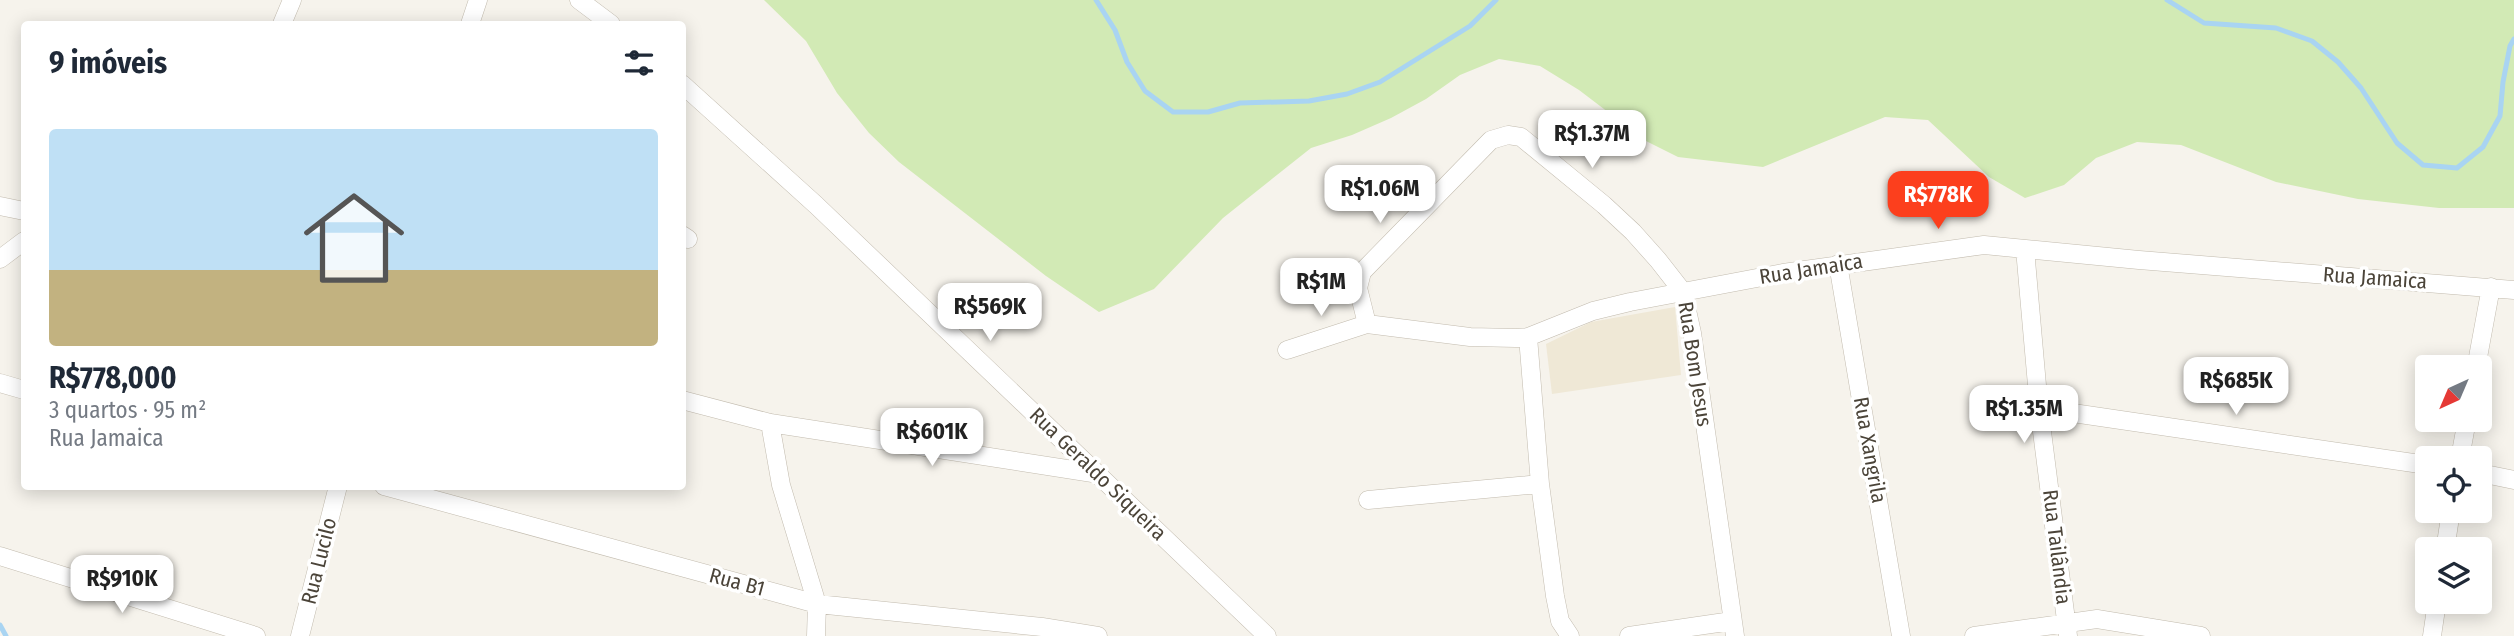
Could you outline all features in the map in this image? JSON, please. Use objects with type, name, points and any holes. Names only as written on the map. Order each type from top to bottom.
[{"type":"street","points":[[283,21],[292,0]]},
{"type":"street","points":[[471,21],[478,0]]},
{"type":"street","points":[[579,0],[607,21]]},
{"type":"street","name":"Rua Geraldo Siqueira","points":[[686,88],[816,205],[1267,636]]},
{"type":"street","name":"Rua Bom Jesus","points":[[1367,324],[1358,288],[1362,272],[1491,140],[1508,135],[1521,137],[1531,144],[1633,232],[1683,292],[1692,333],[1733,629]]},
{"type":"street","points":[[0,206],[21,210]]},
{"type":"street","points":[[0,259],[21,243]]},
{"type":"street","name":"Rua Jamaica","points":[[1287,349],[1367,324],[1470,337],[1528,337],[1593,311],[1719,284],[1838,264],[1984,245],[2514,290]]},
{"type":"street","name":"Rua Tailândia","points":[[2025,249],[2039,408],[2067,629]]},
{"type":"street","name":"Rua Xangrila","points":[[1838,264],[1901,636]]},
{"type":"street","points":[[2478,355],[2491,287]]},
{"type":"street","points":[[1528,337],[1540,484],[1560,621],[1570,636]]},
{"type":"street","points":[[0,383],[21,389]]},
{"type":"street","points":[[686,401],[771,424],[1099,474]]},
{"type":"street","points":[[2039,408],[2415,463]]},
{"type":"street","points":[[771,424],[781,485],[817,604],[816,636]]},
{"type":"street","points":[[2492,475],[2514,480]]},
{"type":"street","points":[[1368,500],[1540,484]]},
{"type":"street","name":"Rua Lucilo","points":[[300,636],[337,490]]},
{"type":"street","name":"Rua B1","points":[[399,490],[817,604],[1042,627],[1098,636]]},
{"type":"street","points":[[0,556],[256,636]]},
{"type":"street","points":[[2432,636],[2435,614]]},
{"type":"street","points":[[1974,636],[2067,629],[2097,619],[2202,636]]},
{"type":"street","points":[[1629,636],[1733,629]]},
{"type":"shaded area","points":[[1675,307],[1681,375],[1552,394],[1546,344],[1591,322]]},
{"type":"green space","points":[[764,0],[2514,0],[2514,208],[2439,208],[2358,199],[2276,182],[2181,145],[2137,142],[2096,158],[2064,185],[2025,198],[1989,177],[1928,120],[1885,117],[1763,167],[1678,157],[1646,141],[1579,90],[1540,66],[1499,59],[1460,75],[1426,99],[1391,118],[1352,135],[1311,148],[1223,218],[1154,289],[1099,312],[1046,276],[899,162],[869,133],[837,93],[806,41]]},
{"type":"waterway","points":[[1096,0],[1115,30],[1127,62],[1145,91],[1173,112],[1208,112],[1240,103],[1309,101],[1347,94],[1380,82],[1470,26],[1496,0]]},
{"type":"waterway","points":[[2167,0],[2204,23],[2276,28],[2312,41],[2338,62],[2361,88],[2397,143],[2423,165],[2457,168],[2483,147],[2500,116],[2503,82],[2510,46],[2514,39]]},
{"type":"waterway","points":[[0,625],[6,636]]}]
